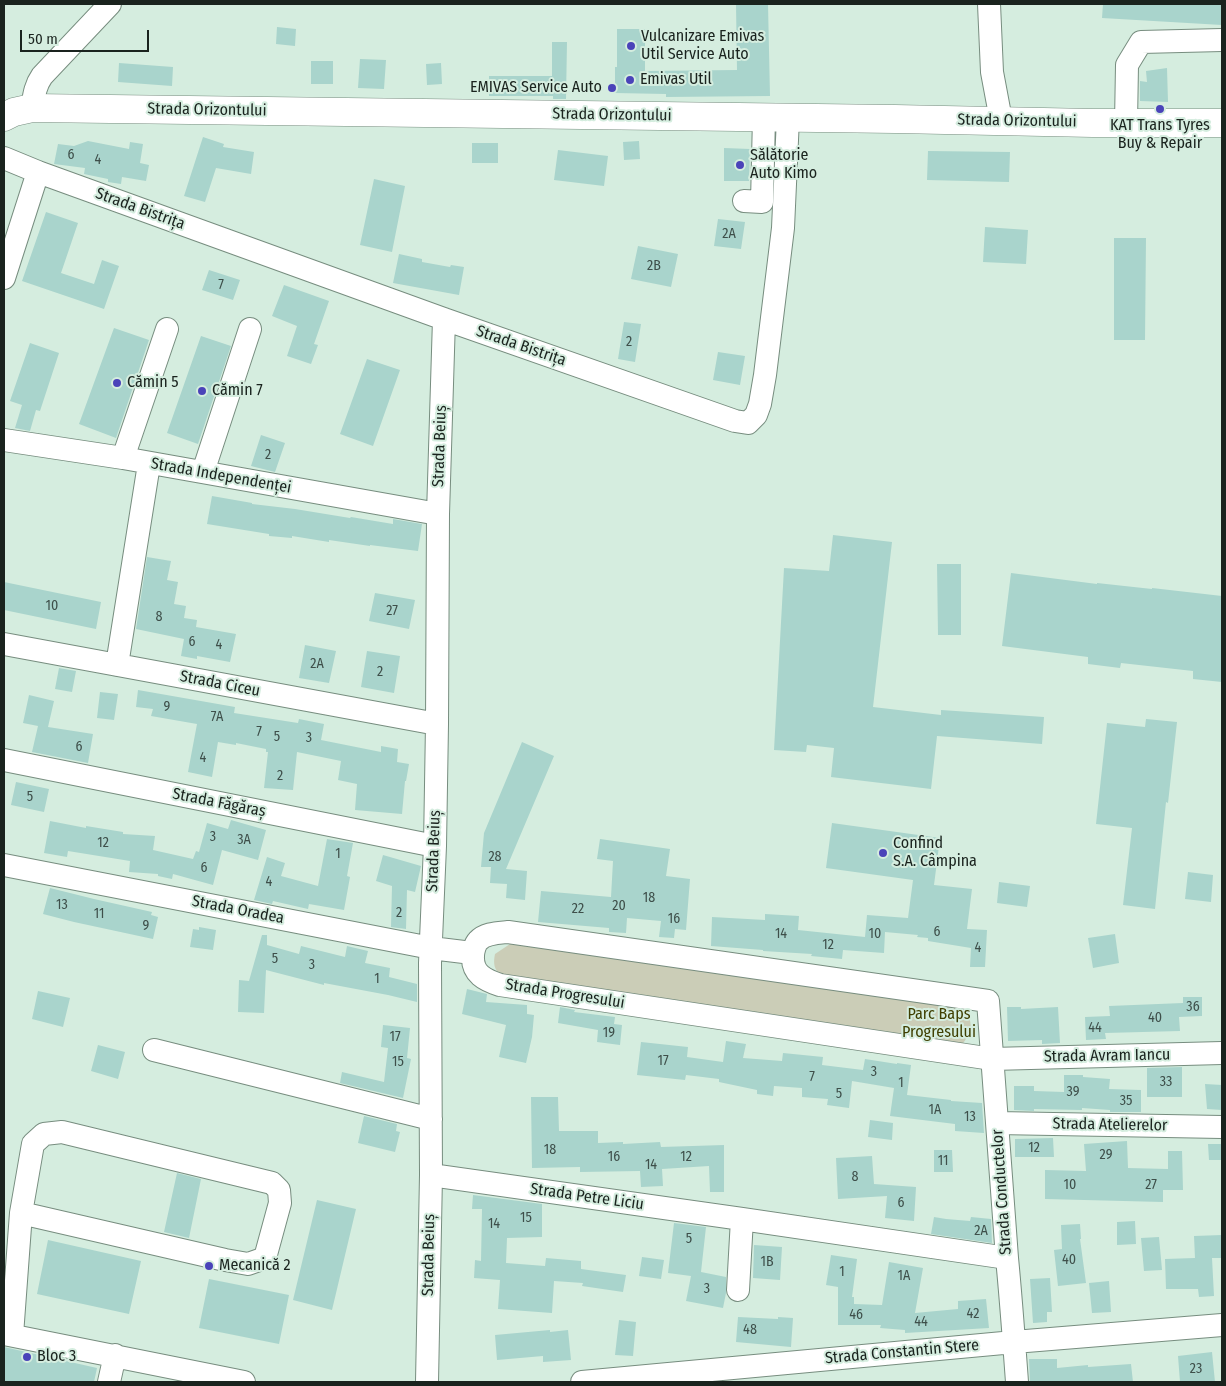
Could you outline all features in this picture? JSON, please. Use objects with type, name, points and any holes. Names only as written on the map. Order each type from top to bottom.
[{"type":"main road","name":"Strada Orizontului","points":[[4,117],[14,112],[32,108],[1000,120],[1094,123],[1222,122]]},
{"type":"street","points":[[32,108],[34,92],[42,76],[110,4]]},
{"type":"street","points":[[989,4],[992,72],[1000,120]]},
{"type":"street","points":[[1126,123],[1127,65],[1141,42],[1222,40]]},
{"type":"street","points":[[744,201],[762,202],[776,118]]},
{"type":"street","name":"Strada Bistrița","points":[[4,158],[444,319],[735,421],[748,423],[756,415],[764,385],[783,228],[776,118]]},
{"type":"street","points":[[4,278],[38,172]]},
{"type":"street","name":"Strada Beiuș","points":[[427,1382],[431,1175],[430,963],[435,846],[438,514],[444,319]]},
{"type":"street","points":[[123,458],[167,329]]},
{"type":"street","points":[[203,472],[250,330]]},
{"type":"street","name":"Strada Independenței","points":[[4,440],[123,458],[438,514]]},
{"type":"street","points":[[117,665],[149,464]]},
{"type":"street","name":"Strada Ciceu","points":[[4,644],[437,724]]},
{"type":"street","name":"Strada Făgăraș","points":[[4,760],[435,846]]},
{"type":"street","name":"Strada Oradea","points":[[4,865],[431,948],[472,953]]},
{"type":"street","name":"Strada Conductelor","points":[[472,953],[477,941],[490,934],[508,932],[988,1001],[1017,1382]]},
{"type":"street","name":"Strada Progresului","points":[[472,953],[473,964],[477,973],[487,980],[500,985],[992,1059]]},
{"type":"street","points":[[154,1050],[431,1119]]},
{"type":"street","name":"Strada Avram Iancu","points":[[992,1059],[1222,1053]]},
{"type":"street","name":"Strada Atelierelor","points":[[997,1123],[1222,1127]]},
{"type":"street","points":[[21,1213],[248,1264],[265,1258],[280,1203],[278,1190],[272,1183],[62,1132],[44,1134],[32,1144],[21,1213],[8,1335],[244,1382]]},
{"type":"street","name":"Strada Petre Liciu","points":[[431,1175],[742,1218],[1007,1258]]},
{"type":"street","points":[[738,1290],[742,1218]]},
{"type":"street","name":"Strada Constantin Stere","points":[[582,1382],[1014,1342],[1222,1325]]},
{"type":"street","points":[[109,1382],[115,1355]]},
{"type":"green space","name":"Parc Baps Progresului","points":[[510,944],[945,1003],[963,1007],[971,1026],[961,1046],[501,976],[495,966],[495,954]]},
{"type":"building","points":[[736,4],[768,4],[770,96],[666,97],[666,94],[615,93],[617,29],[645,29],[645,71],[737,70]]},
{"type":"building","points":[[1103,4],[1222,4],[1222,25],[1102,18]]},
{"type":"building","points":[[277,27],[296,29],[295,46],[276,44]]},
{"type":"building","points":[[552,42],[567,42],[566,99],[553,99],[553,96],[489,96],[489,76],[552,76]]},
{"type":"building","points":[[360,59],[386,60],[384,89],[358,88]]},
{"type":"building","points":[[311,61],[333,61],[333,84],[311,84]]},
{"type":"building","points":[[119,63],[173,67],[172,86],[118,82]]},
{"type":"building","points":[[441,63],[442,84],[427,85],[426,64]]},
{"type":"building","points":[[1167,68],[1168,102],[1140,101],[1140,81],[1147,82],[1146,71]]},
{"type":"building","points":[[203,137],[224,144],[223,147],[254,152],[251,174],[216,168],[205,202],[184,196]]},
{"type":"building","points":[[88,141],[129,149],[130,142],[143,144],[140,163],[149,165],[146,181],[122,177],[121,184],[108,182],[108,179],[84,174],[85,168],[54,164],[58,144],[74,146]]},
{"type":"building","points":[[639,141],[640,159],[624,160],[623,142]]},
{"type":"building","points":[[472,143],[498,143],[498,163],[472,163]]},
{"type":"building","name":"Sălătorie Auto Kimo","points":[[724,148],[750,149],[749,181],[724,181]]},
{"type":"building","points":[[558,150],[608,156],[604,186],[554,180]]},
{"type":"building","points":[[928,151],[1010,152],[1009,182],[927,180]]},
{"type":"building","points":[[374,179],[405,186],[392,252],[360,245]]},
{"type":"building","points":[[46,212],[78,223],[61,273],[94,284],[102,260],[119,266],[104,309],[22,281]]},
{"type":"building","points":[[718,219],[745,222],[741,249],[714,246]]},
{"type":"building","points":[[985,227],[1028,230],[1026,264],[983,262]]},
{"type":"building","points":[[1114,238],[1146,238],[1145,340],[1114,340]]},
{"type":"building","points":[[638,246],[678,254],[671,287],[631,279]]},
{"type":"building","points":[[399,254],[422,259],[422,262],[450,267],[451,265],[464,267],[459,295],[393,283]]},
{"type":"building","points":[[209,270],[240,280],[233,300],[202,290]]},
{"type":"building","points":[[284,285],[329,301],[314,344],[318,345],[311,364],[287,356],[297,326],[272,316]]},
{"type":"building","points":[[624,322],[641,324],[635,362],[618,359]]},
{"type":"building","name":"Cămin 5","points":[[114,328],[149,340],[116,438],[79,424]]},
{"type":"building","name":"Cămin 7","points":[[201,336],[231,346],[198,444],[167,433]]},
{"type":"building","points":[[30,343],[59,353],[40,411],[36,410],[30,431],[15,428],[22,405],[10,401]]},
{"type":"building","points":[[718,352],[745,356],[740,385],[713,380]]},
{"type":"building","points":[[367,359],[400,370],[373,446],[340,434]]},
{"type":"building","points":[[261,435],[285,443],[275,472],[251,466]]},
{"type":"building","points":[[212,496],[252,504],[393,524],[393,519],[422,524],[418,551],[329,540],[329,542],[292,536],[292,538],[269,536],[269,534],[207,524]]},
{"type":"building","points":[[833,535],[892,542],[873,707],[941,715],[941,710],[1044,717],[1042,744],[937,736],[931,789],[831,777],[834,748],[807,745],[806,752],[774,750],[784,568],[829,571]]},
{"type":"building","points":[[147,557],[171,561],[167,580],[178,582],[174,604],[186,606],[184,618],[197,620],[196,627],[236,634],[230,662],[197,656],[197,659],[181,656],[184,639],[136,629]]},
{"type":"building","points":[[937,564],[961,564],[961,635],[938,635]]},
{"type":"building","points":[[1011,573],[1097,584],[1222,596],[1222,682],[1193,679],[1193,671],[1121,663],[1120,668],[1088,664],[1088,657],[1002,646]]},
{"type":"building","points":[[4,582],[101,602],[96,629],[4,610]]},
{"type":"building","points":[[375,593],[415,600],[409,629],[369,621]]},
{"type":"building","points":[[305,645],[336,651],[329,683],[299,678]]},
{"type":"building","points":[[367,651],[400,656],[394,693],[361,687]]},
{"type":"building","points":[[59,668],[76,671],[72,692],[55,689]]},
{"type":"building","points":[[138,690],[235,707],[234,713],[298,723],[299,719],[324,724],[321,740],[381,752],[381,746],[398,749],[397,762],[409,764],[405,781],[402,814],[355,810],[357,784],[338,780],[341,761],[297,752],[293,790],[264,788],[268,752],[266,752],[266,749],[236,743],[236,745],[218,742],[212,777],[188,772],[197,724],[151,716],[153,709],[136,707]]},
{"type":"building","points":[[100,692],[118,694],[114,720],[97,718]]},
{"type":"building","points":[[29,695],[54,701],[48,727],[93,734],[88,763],[32,752],[38,726],[23,723]]},
{"type":"building","points":[[1146,719],[1177,722],[1168,803],[1166,802],[1155,909],[1123,905],[1132,828],[1096,824],[1107,723],[1145,727]]},
{"type":"building","points":[[522,742],[554,756],[506,869],[527,871],[525,900],[506,898],[507,884],[490,883],[491,867],[481,867],[484,833]]},
{"type":"building","points":[[16,782],[49,789],[44,812],[11,805]]},
{"type":"building","points":[[231,820],[266,830],[258,860],[222,850],[213,885],[173,874],[172,879],[158,876],[158,874],[129,872],[130,861],[68,851],[67,857],[44,853],[50,821],[86,828],[86,826],[123,832],[123,834],[155,836],[153,850],[193,859],[196,851],[199,852],[207,823],[228,829]]},
{"type":"building","points":[[832,823],[940,838],[934,885],[972,889],[967,929],[987,930],[985,967],[970,967],[971,948],[928,941],[928,938],[917,937],[918,935],[885,932],[884,953],[843,950],[842,959],[811,956],[812,954],[711,946],[712,917],[765,920],[765,914],[799,916],[798,930],[865,937],[867,915],[908,918],[913,880],[826,868]]},
{"type":"building","points":[[327,839],[353,843],[347,876],[350,877],[344,910],[309,904],[308,909],[273,901],[272,904],[254,900],[267,857],[285,863],[281,876],[318,886]]},
{"type":"building","points":[[600,839],[670,849],[666,876],[690,879],[686,930],[675,929],[674,938],[659,937],[661,921],[627,918],[626,933],[609,932],[609,928],[538,922],[541,891],[611,897],[613,861],[597,859]]},
{"type":"building","points":[[383,855],[421,866],[415,892],[407,890],[406,929],[391,927],[392,886],[376,881]]},
{"type":"building","points":[[1188,872],[1213,875],[1211,902],[1185,899]]},
{"type":"building","points":[[999,882],[1030,886],[1027,907],[997,903]]},
{"type":"building","points":[[50,888],[152,912],[151,915],[158,917],[153,939],[43,914]]},
{"type":"building","points":[[199,927],[216,930],[213,950],[190,947],[193,929],[199,930]]},
{"type":"building","points":[[1115,934],[1119,963],[1093,968],[1088,938]]},
{"type":"building","points":[[262,935],[267,935],[267,945],[299,954],[301,946],[345,957],[347,946],[368,951],[365,963],[390,968],[389,977],[417,984],[417,1002],[324,983],[324,985],[266,970],[264,1013],[238,1012],[239,980],[249,981]]},
{"type":"building","points":[[467,989],[487,994],[486,1002],[527,1005],[527,1014],[534,1015],[532,1037],[526,1063],[499,1057],[506,1025],[462,1014]]},
{"type":"building","points":[[38,991],[70,998],[63,1027],[32,1019]]},
{"type":"building","points":[[1183,997],[1202,997],[1202,1016],[1179,1017],[1180,1031],[1105,1033],[1106,1039],[1086,1040],[1085,1017],[1110,1016],[1109,1006],[1183,1003]]},
{"type":"building","points":[[560,1007],[575,1010],[574,1012],[615,1017],[614,1024],[622,1025],[620,1045],[597,1042],[598,1030],[558,1023]]},
{"type":"building","points":[[1007,1007],[1021,1007],[1021,1009],[1058,1007],[1060,1043],[1042,1044],[1042,1040],[1008,1041]]},
{"type":"building","points":[[383,1025],[410,1028],[407,1058],[411,1059],[403,1098],[340,1083],[342,1072],[384,1082],[388,1048],[381,1047]]},
{"type":"building","points":[[726,1041],[746,1044],[743,1058],[782,1061],[783,1053],[823,1057],[822,1065],[863,1070],[865,1059],[911,1065],[907,1095],[982,1103],[984,1133],[955,1131],[955,1124],[890,1116],[894,1088],[852,1081],[849,1108],[827,1105],[828,1099],[802,1097],[802,1088],[774,1086],[773,1096],[757,1094],[757,1090],[719,1082],[719,1079],[686,1075],[685,1080],[637,1075],[641,1042],[688,1047],[687,1057],[723,1062]]},
{"type":"building","points":[[98,1045],[125,1052],[118,1079],[91,1071]]},
{"type":"building","points":[[1182,1067],[1182,1097],[1147,1097],[1147,1068]]},
{"type":"building","points":[[1064,1075],[1083,1075],[1083,1077],[1110,1079],[1109,1089],[1141,1090],[1141,1112],[1110,1112],[1110,1110],[1082,1108],[1082,1110],[1014,1110],[1014,1086],[1034,1086],[1034,1091],[1064,1092]]},
{"type":"building","points":[[1205,1084],[1222,1085],[1222,1110],[1207,1109]]},
{"type":"building","points":[[531,1097],[558,1097],[559,1131],[598,1131],[598,1143],[660,1142],[661,1147],[724,1145],[724,1192],[710,1192],[709,1166],[662,1169],[663,1186],[641,1187],[640,1171],[580,1172],[580,1167],[532,1168]]},
{"type":"building","points":[[364,1116],[397,1124],[396,1131],[400,1132],[395,1152],[358,1143]]},
{"type":"building","points":[[870,1120],[893,1123],[892,1140],[868,1137]]},
{"type":"building","points":[[1053,1138],[1054,1157],[1015,1157],[1015,1139]]},
{"type":"building","points":[[1127,1141],[1128,1168],[1168,1169],[1168,1151],[1182,1151],[1183,1190],[1163,1190],[1163,1202],[1045,1199],[1045,1170],[1086,1171],[1084,1144]]},
{"type":"building","points":[[1208,1144],[1222,1144],[1222,1160],[1209,1160]]},
{"type":"building","points":[[934,1150],[952,1150],[953,1172],[934,1172]]},
{"type":"building","points":[[872,1156],[874,1184],[916,1187],[914,1221],[885,1218],[887,1196],[838,1199],[836,1158]]},
{"type":"building","points":[[177,1173],[201,1179],[189,1238],[164,1232]]},
{"type":"building","points":[[473,1195],[542,1204],[542,1237],[507,1238],[506,1263],[545,1266],[546,1258],[581,1261],[581,1269],[626,1275],[623,1292],[582,1286],[583,1283],[554,1281],[552,1313],[498,1309],[500,1280],[474,1278],[475,1260],[481,1261],[482,1209],[472,1209]]},
{"type":"building","points":[[317,1200],[356,1209],[332,1310],[293,1300]]},
{"type":"building","points":[[934,1217],[970,1221],[971,1217],[991,1219],[992,1243],[931,1234]]},
{"type":"building","points":[[1135,1221],[1136,1244],[1117,1245],[1117,1222]]},
{"type":"building","points":[[674,1223],[706,1227],[701,1272],[726,1277],[726,1293],[723,1308],[686,1301],[691,1276],[668,1273]]},
{"type":"building","points":[[1080,1224],[1080,1239],[1086,1283],[1058,1286],[1054,1250],[1062,1249],[1061,1225]]},
{"type":"building","points":[[1222,1235],[1222,1258],[1212,1258],[1214,1296],[1199,1297],[1198,1289],[1166,1289],[1165,1259],[1195,1258],[1194,1236]]},
{"type":"building","points":[[1159,1237],[1162,1270],[1144,1271],[1141,1238]]},
{"type":"building","points":[[48,1240],[141,1261],[129,1314],[37,1294]]},
{"type":"building","points":[[754,1245],[782,1247],[780,1280],[753,1278]]},
{"type":"building","points":[[831,1255],[857,1259],[852,1297],[854,1297],[854,1304],[882,1305],[889,1262],[923,1268],[915,1313],[958,1309],[958,1301],[986,1299],[989,1328],[905,1333],[905,1330],[880,1328],[881,1325],[838,1325],[838,1287],[826,1285]]},
{"type":"building","points":[[642,1257],[664,1260],[661,1279],[639,1276]]},
{"type":"building","points":[[1050,1278],[1052,1312],[1047,1312],[1047,1322],[1033,1323],[1030,1279]]},
{"type":"building","points":[[209,1279],[289,1295],[279,1344],[199,1328]]},
{"type":"building","points":[[1109,1281],[1111,1312],[1092,1313],[1089,1283]]},
{"type":"building","points":[[738,1317],[793,1318],[791,1347],[736,1342]]},
{"type":"building","points":[[619,1320],[636,1322],[633,1356],[615,1355]]},
{"type":"building","points":[[550,1330],[550,1332],[568,1330],[571,1360],[543,1362],[543,1356],[497,1360],[495,1335]]},
{"type":"building","name":"Bloc 3","points":[[4,1347],[97,1368],[94,1382],[4,1382]]},
{"type":"building","points":[[1212,1352],[1215,1382],[1180,1382],[1178,1356]]},
{"type":"building","points":[[1029,1359],[1057,1359],[1057,1368],[1131,1364],[1133,1382],[1030,1382]]},
{"type":"place","name":"Vulcanizare Emivas Util Service Auto","points":[[631,46]]},
{"type":"place","name":"Emivas Util","points":[[630,80]]},
{"type":"place","name":"EMIVAS Service Auto","points":[[612,88]]},
{"type":"place","name":"KAT Trans Tyres Buy & Repair","points":[[1160,109]]},
{"type":"place","name":"Sălătorie Auto Kimo","points":[[740,165]]},
{"type":"place","name":"Cămin 5","points":[[117,383]]},
{"type":"place","name":"Cămin 7","points":[[202,391]]},
{"type":"place","name":"Confind S.A. Câmpina","points":[[883,853]]},
{"type":"place","name":"Mecanică 2","points":[[209,1266]]},
{"type":"place","name":"Bloc 3","points":[[27,1357]]}]
